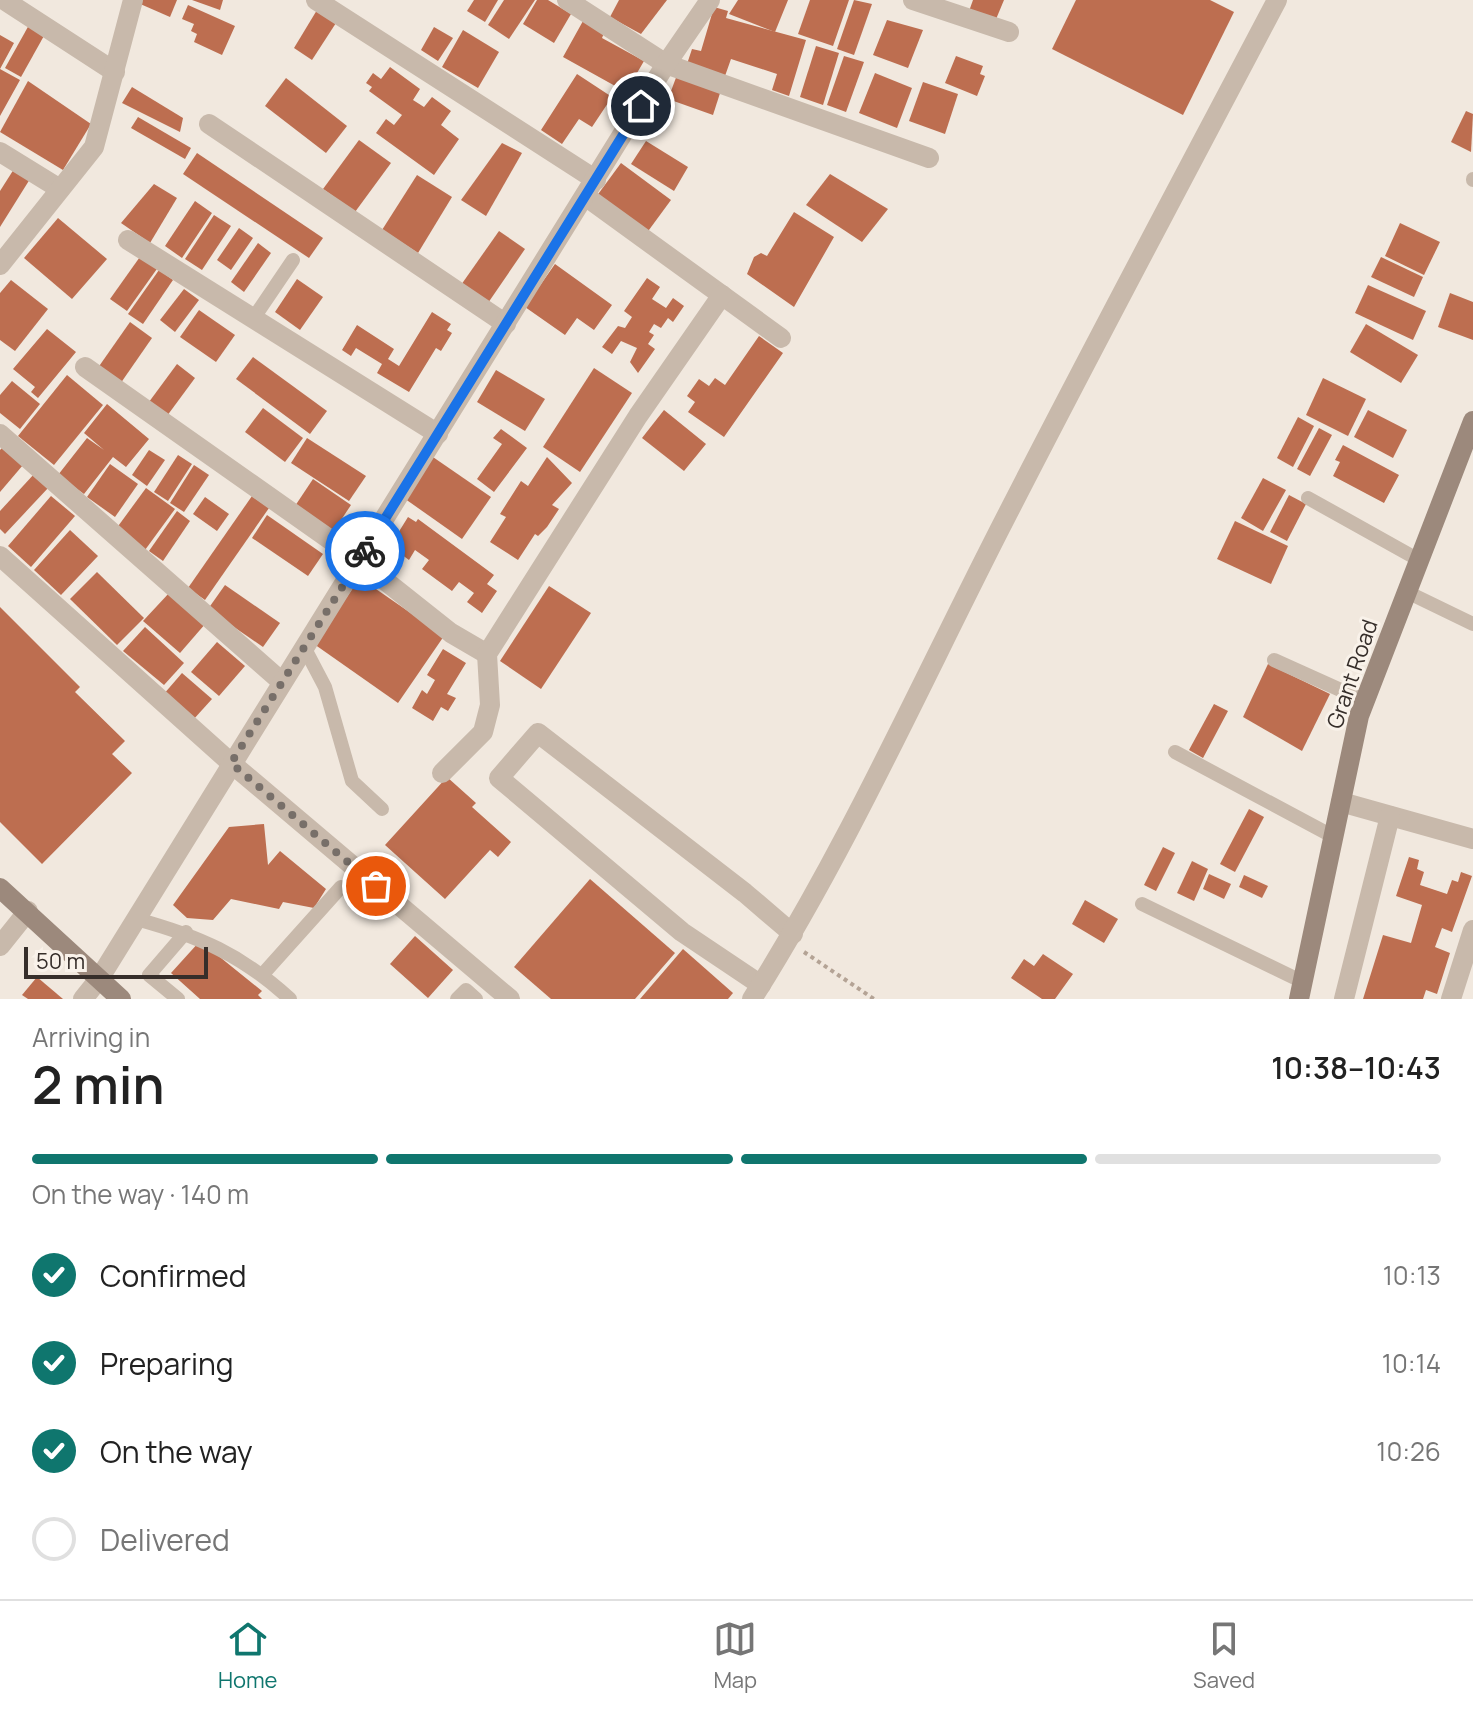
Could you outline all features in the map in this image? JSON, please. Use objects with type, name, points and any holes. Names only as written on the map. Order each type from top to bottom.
[{"type":"main road","name":"Grant Road","points":[[1301,991],[1365,701],[1473,421]]},
{"type":"main road","points":[[0,888],[121,999]]},
{"type":"street","points":[[4,0],[115,72]]},
{"type":"street","points":[[0,265],[94,147],[133,0]]},
{"type":"street","points":[[316,0],[590,188],[722,295],[781,338]]},
{"type":"street","points":[[567,0],[666,64],[929,158]]},
{"type":"street","points":[[83,999],[99,979],[666,64],[710,0]]},
{"type":"street","points":[[913,0],[1009,32]]},
{"type":"street","points":[[791,938],[745,893],[538,733],[499,778],[756,992],[791,938],[858,817],[1008,513],[1277,0]]},
{"type":"street","points":[[209,124],[506,324]]},
{"type":"street","points":[[0,152],[60,189]]},
{"type":"street","points":[[128,240],[438,434]]},
{"type":"street","points":[[442,773],[483,732],[490,705],[487,654],[638,416],[722,295]]},
{"type":"street","points":[[85,367],[359,560],[451,633],[487,654]]},
{"type":"street","points":[[0,434],[282,682]]},
{"type":"street","points":[[0,556],[231,763],[510,999]]},
{"type":"street","points":[[1341,802],[1473,839]]},
{"type":"street","points":[[1344,999],[1390,816]]},
{"type":"street","points":[[0,946],[28,911]]},
{"type":"street","points":[[1451,999],[1473,930]]},
{"type":"lane","points":[[253,319],[293,260]]},
{"type":"lane","points":[[1308,498],[1419,560]]},
{"type":"lane","points":[[1407,592],[1473,624]]},
{"type":"lane","points":[[304,647],[325,687],[352,781],[382,809]]},
{"type":"lane","points":[[1274,660],[1365,701]]},
{"type":"lane","points":[[1175,752],[1334,837]]},
{"type":"lane","points":[[263,974],[341,887]]},
{"type":"lane","points":[[1142,904],[1301,991]]},
{"type":"lane","points":[[136,919],[186,932],[226,951],[263,974],[290,999]]},
{"type":"lane","points":[[178,999],[149,975],[186,932]]},
{"type":"lane","points":[[457,999],[466,990],[476,999]]},
{"type":"path","points":[[791,938],[874,999]]},
{"type":"building","points":[[139,0],[177,0],[170,17],[138,3]]},
{"type":"building","points":[[192,0],[223,0],[220,10]]},
{"type":"building","points":[[474,0],[498,0],[485,22],[467,11]]},
{"type":"building","points":[[504,0],[535,0],[509,39],[488,25]]},
{"type":"building","points":[[537,0],[548,0],[571,14],[554,43],[523,24]]},
{"type":"building","points":[[619,0],[667,0],[641,34],[610,17]]},
{"type":"building","points":[[738,0],[788,0],[775,32],[729,14]]},
{"type":"building","points":[[810,0],[849,0],[833,46],[798,34]]},
{"type":"building","points":[[854,0],[872,4],[854,55],[837,49]]},
{"type":"building","points":[[973,0],[1004,0],[994,24],[968,14]]},
{"type":"building","points":[[1076,0],[1210,0],[1234,12],[1183,115],[1052,49]]},
{"type":"building","points":[[188,5],[235,26],[222,55],[194,42],[197,34],[191,31],[194,24],[182,19]]},
{"type":"building","points":[[714,7],[728,11],[726,18],[806,40],[789,96],[772,90],[777,74],[731,59],[725,76],[687,64],[692,49],[701,51]]},
{"type":"building","points":[[317,10],[336,23],[312,60],[294,48]]},
{"type":"building","points":[[887,20],[923,30],[908,68],[873,55]]},
{"type":"building","points":[[583,21],[604,33],[602,38],[644,61],[626,92],[563,57]]},
{"type":"building","points":[[29,25],[45,34],[21,77],[5,68]]},
{"type":"building","points":[[434,27],[453,38],[438,61],[421,50]]},
{"type":"building","points":[[463,30],[499,52],[478,88],[442,67]]},
{"type":"building","points":[[0,35],[14,43],[0,69]]},
{"type":"building","points":[[816,46],[839,53],[823,105],[800,97]]},
{"type":"building","points":[[844,56],[864,62],[846,112],[827,105]]},
{"type":"building","points":[[956,56],[983,66],[980,74],[985,76],[977,96],[945,83]]},
{"type":"building","points":[[390,67],[420,89],[413,100],[424,107],[432,97],[451,111],[441,125],[459,139],[434,175],[376,133],[386,119],[394,125],[402,115],[369,91],[372,87],[366,83],[373,73],[381,79]]},
{"type":"building","points":[[0,69],[20,80],[0,116]]},
{"type":"building","points":[[875,73],[912,88],[897,128],[859,113]]},
{"type":"building","points":[[577,74],[612,97],[592,127],[579,119],[562,144],[541,130]]},
{"type":"building","points":[[677,75],[721,90],[713,115],[668,99]]},
{"type":"building","points":[[286,78],[347,126],[326,153],[265,106]]},
{"type":"building","points":[[28,81],[91,124],[63,170],[0,132]]},
{"type":"building","points":[[923,82],[958,94],[945,134],[909,121]]},
{"type":"building","points":[[132,87],[183,118],[180,132],[122,103]]},
{"type":"building","points":[[1466,111],[1473,114],[1471,152],[1451,142]]},
{"type":"building","points":[[138,117],[191,148],[185,159],[131,128]]},
{"type":"building","points":[[359,140],[391,163],[355,212],[323,189]]},
{"type":"building","points":[[646,141],[688,167],[674,191],[631,164]]},
{"type":"building","points":[[502,143],[522,153],[486,216],[461,200]]},
{"type":"building","points":[[197,153],[323,238],[309,258],[183,174]]},
{"type":"building","points":[[621,163],[671,200],[646,234],[596,197]]},
{"type":"building","points":[[14,169],[30,179],[0,227],[0,191]]},
{"type":"building","points":[[830,174],[888,209],[862,242],[806,205]]},
{"type":"building","points":[[417,175],[452,197],[418,253],[382,230]]},
{"type":"building","points":[[154,184],[177,198],[150,243],[121,223]]},
{"type":"building","points":[[195,201],[212,213],[182,258],[165,246]]},
{"type":"building","points":[[794,212],[834,237],[794,307],[747,274],[754,257],[761,253],[767,256]]},
{"type":"building","points":[[214,215],[231,226],[202,270],[185,259]]},
{"type":"building","points":[[58,218],[107,259],[72,299],[24,258]]},
{"type":"building","points":[[1400,223],[1440,242],[1424,275],[1385,256]]},
{"type":"building","points":[[239,228],[253,238],[231,270],[217,260]]},
{"type":"building","points":[[499,231],[525,249],[488,303],[461,285]]},
{"type":"building","points":[[258,243],[271,253],[244,292],[231,282]]},
{"type":"building","points":[[142,254],[159,266],[127,311],[110,299]]},
{"type":"building","points":[[1381,257],[1423,277],[1414,297],[1371,277]]},
{"type":"building","points":[[555,264],[612,305],[594,330],[577,318],[565,335],[525,307]]},
{"type":"building","points":[[159,270],[173,280],[143,324],[128,314]]},
{"type":"building","points":[[647,278],[660,287],[652,299],[666,308],[673,298],[684,306],[673,322],[668,318],[661,328],[654,324],[649,332],[654,335],[648,344],[655,349],[638,373],[630,362],[637,348],[621,341],[612,354],[602,347],[618,326],[625,328],[632,317],[624,311]]},
{"type":"building","points":[[297,279],[323,297],[300,330],[275,312]]},
{"type":"building","points":[[11,280],[48,309],[15,351],[0,340],[0,293]]},
{"type":"building","points":[[1368,285],[1426,311],[1413,340],[1355,313]]},
{"type":"building","points":[[184,289],[199,300],[175,332],[160,320]]},
{"type":"building","points":[[1450,293],[1473,302],[1473,340],[1438,327]]},
{"type":"building","points":[[199,310],[235,335],[216,362],[180,337]]},
{"type":"building","points":[[432,312],[451,324],[447,330],[452,333],[441,351],[436,348],[409,392],[377,373],[382,364],[356,348],[351,356],[342,350],[357,325],[394,349],[388,359],[399,366]]},
{"type":"building","points":[[130,322],[152,338],[118,387],[95,372]]},
{"type":"building","points":[[1366,324],[1418,355],[1401,383],[1350,352]]},
{"type":"building","points":[[47,329],[76,352],[38,398],[31,392],[35,387],[13,369]]},
{"type":"building","points":[[759,336],[783,353],[724,437],[688,412],[695,402],[687,396],[699,379],[709,386],[715,378],[725,385]]},
{"type":"building","points":[[253,357],[327,411],[310,434],[236,379]]},
{"type":"building","points":[[177,364],[195,378],[164,420],[146,406]]},
{"type":"building","points":[[594,368],[632,393],[580,472],[543,447]]},
{"type":"building","points":[[496,370],[545,399],[525,431],[477,402]]},
{"type":"building","points":[[67,375],[103,405],[54,465],[18,436]]},
{"type":"building","points":[[1323,378],[1366,399],[1348,436],[1306,415]]},
{"type":"building","points":[[12,381],[40,404],[20,429],[0,413],[0,395]]},
{"type":"building","points":[[107,404],[149,439],[126,467],[113,457],[84,494],[58,475],[87,438],[104,450],[84,433]]},
{"type":"building","points":[[263,408],[303,438],[285,462],[245,432]]},
{"type":"building","points":[[664,410],[706,444],[684,471],[642,438]]},
{"type":"building","points":[[1368,410],[1407,430],[1393,458],[1354,437]]},
{"type":"building","points":[[1298,417],[1314,426],[1293,467],[1277,458]]},
{"type":"building","points":[[1319,428],[1332,435],[1310,476],[1297,469]]},
{"type":"building","points":[[501,429],[527,448],[494,492],[477,479],[502,444],[493,438]]},
{"type":"building","points":[[307,438],[366,476],[349,501],[291,463]]},
{"type":"building","points":[[1343,445],[1399,475],[1384,503],[1333,476],[1340,462],[1335,460]]},
{"type":"building","points":[[2,448],[23,465],[0,492],[0,450]]},
{"type":"building","points":[[149,450],[165,460],[147,486],[132,475]]},
{"type":"building","points":[[178,455],[192,464],[168,501],[154,492]]},
{"type":"building","points":[[430,455],[491,497],[462,539],[401,496]]},
{"type":"building","points":[[547,457],[572,483],[552,505],[559,509],[547,527],[538,536],[535,534],[518,560],[490,542],[506,517],[500,514],[521,481],[528,486]]},
{"type":"building","points":[[110,464],[138,484],[115,517],[87,497]]},
{"type":"building","points":[[194,465],[209,475],[184,512],[170,503]]},
{"type":"building","points":[[35,473],[49,487],[5,534],[0,529],[0,511]]},
{"type":"building","points":[[1263,478],[1286,490],[1263,531],[1241,518]]},
{"type":"building","points":[[313,479],[351,505],[333,532],[295,506]]},
{"type":"building","points":[[146,488],[175,509],[145,550],[116,529]]},
{"type":"building","points":[[1289,495],[1306,504],[1287,541],[1270,532]]},
{"type":"building","points":[[51,496],[75,516],[31,567],[8,546]]},
{"type":"building","points":[[252,496],[269,508],[205,600],[188,588]]},
{"type":"building","points":[[205,497],[229,514],[217,531],[193,514]]},
{"type":"building","points":[[177,511],[190,521],[163,561],[149,551]]},
{"type":"building","points":[[267,515],[323,554],[308,576],[252,538]]},
{"type":"building","points":[[408,517],[416,522],[418,519],[494,575],[487,584],[497,591],[482,613],[467,602],[474,593],[459,582],[452,591],[422,569],[429,560],[415,550],[409,560],[390,546]]},
{"type":"building","points":[[1235,521],[1288,546],[1271,584],[1217,559]]},
{"type":"building","points":[[70,530],[98,556],[61,595],[34,570]]},
{"type":"building","points":[[97,572],[144,618],[117,645],[70,599]]},
{"type":"building","points":[[360,578],[444,636],[398,703],[314,644]]},
{"type":"building","points":[[225,585],[280,623],[263,647],[208,609]]},
{"type":"building","points":[[549,586],[591,613],[541,689],[500,661]]},
{"type":"building","points":[[170,592],[206,623],[180,653],[143,621]]},
{"type":"building","points":[[0,607],[80,687],[75,692],[125,741],[112,754],[132,773],[42,864],[0,822]]},
{"type":"building","points":[[145,627],[184,663],[164,685],[123,651]]},
{"type":"building","points":[[217,642],[245,666],[219,696],[191,672]]},
{"type":"building","points":[[443,649],[466,663],[447,694],[456,698],[448,711],[441,707],[433,721],[412,708],[422,690],[427,694],[435,680],[427,675]]},
{"type":"building","points":[[1268,664],[1330,694],[1302,751],[1243,717]]},
{"type":"building","points":[[182,673],[212,699],[193,720],[163,695]]},
{"type":"building","points":[[1214,704],[1228,711],[1203,758],[1189,750]]},
{"type":"building","points":[[447,777],[476,803],[472,807],[511,842],[498,857],[490,850],[445,899],[385,845]]},
{"type":"building","points":[[1249,809],[1264,817],[1235,872],[1220,864]]},
{"type":"building","points":[[264,824],[268,865],[280,851],[326,889],[314,908],[283,902],[279,909],[231,899],[213,920],[187,918],[173,905],[229,827]]},
{"type":"building","points":[[1163,847],[1175,853],[1156,891],[1144,885]]},
{"type":"building","points":[[1409,857],[1419,860],[1417,869],[1424,872],[1420,885],[1447,894],[1452,880],[1458,882],[1461,872],[1472,876],[1452,932],[1442,928],[1435,947],[1450,953],[1437,994],[1426,990],[1423,999],[1363,999],[1383,935],[1411,943],[1422,905],[1396,896]]},
{"type":"building","points":[[1192,861],[1208,869],[1194,901],[1177,893]]},
{"type":"building","points":[[1209,874],[1231,884],[1224,899],[1203,889]]},
{"type":"building","points":[[1244,875],[1268,886],[1262,898],[1239,887]]},
{"type":"building","points":[[590,879],[675,953],[635,999],[551,999],[514,967]]},
{"type":"building","points":[[1085,900],[1118,919],[1104,943],[1072,924]]},
{"type":"building","points":[[415,936],[453,970],[428,998],[390,964]]},
{"type":"building","points":[[200,941],[262,991],[258,995],[262,999],[200,999],[171,973]]},
{"type":"building","points":[[683,949],[733,993],[728,999],[640,999]]},
{"type":"building","points":[[1043,954],[1073,974],[1055,999],[1042,999],[1011,978],[1024,959],[1034,966]]},
{"type":"building","points":[[37,977],[63,999],[28,999],[22,995]]},
{"type":"way so far","points":[[365,551],[231,763],[376,886]]},
{"type":"route","points":[[365,551],[641,106]]}]
